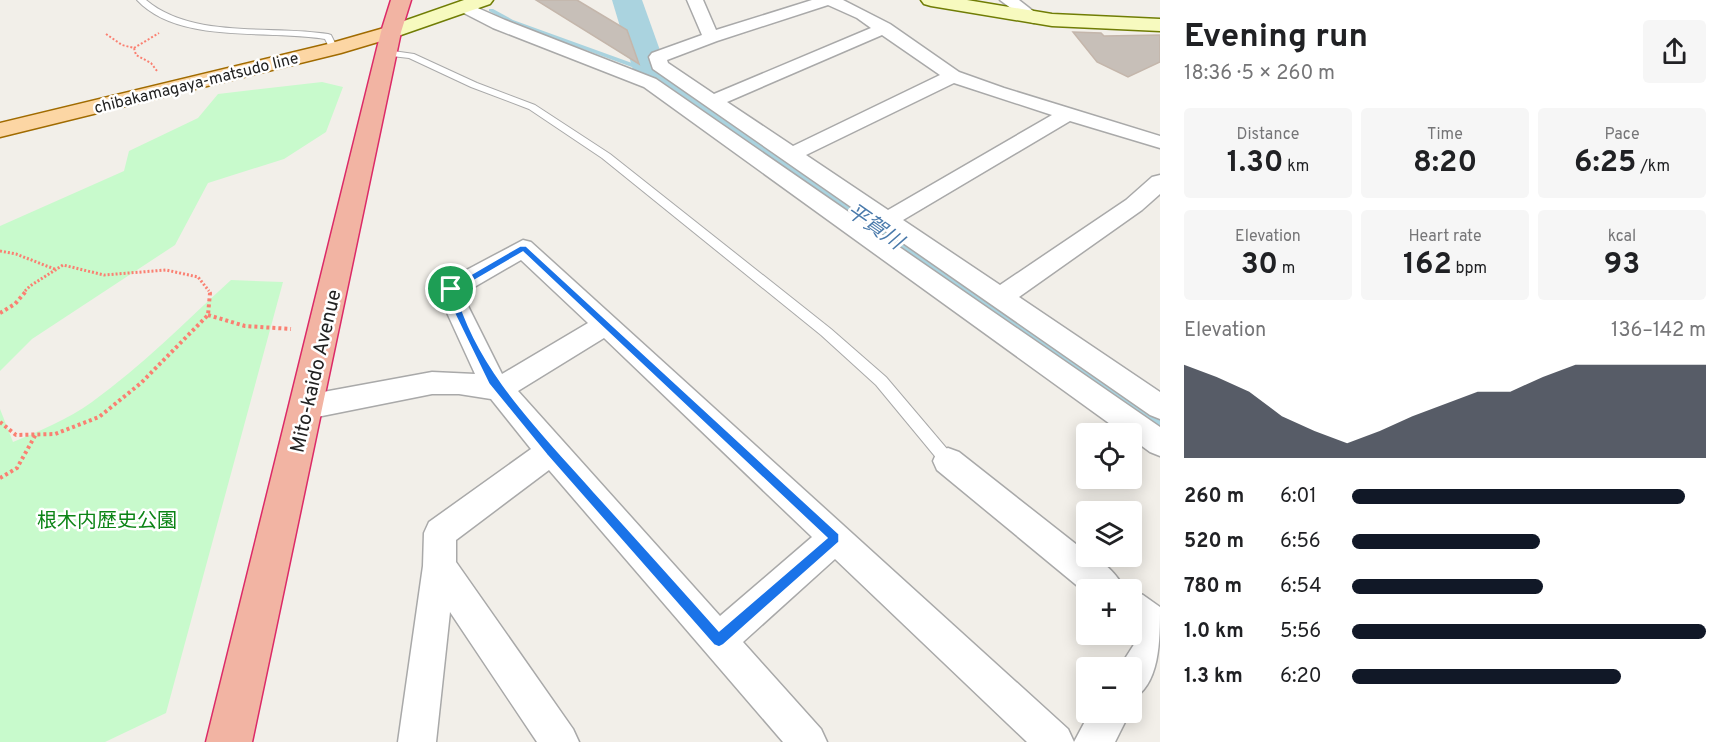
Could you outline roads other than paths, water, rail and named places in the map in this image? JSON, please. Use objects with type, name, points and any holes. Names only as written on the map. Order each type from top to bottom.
[{"type":"highway","name":"Mito-kaido Avenue","points":[[229,742],[389,43],[401,0]]},
{"type":"main road","points":[[931,0],[1034,18],[1160,25]]},
{"type":"main road","points":[[389,43],[473,4]]},
{"type":"main road","name":"chibakamagaya-matsudo line","points":[[0,130],[334,48],[389,43]]},
{"type":"street","points":[[695,0],[711,37]]},
{"type":"street","points":[[1158,403],[712,102],[659,65],[657,57],[711,37],[829,0],[863,15],[953,76],[1160,142]]},
{"type":"street","points":[[1008,0],[1034,18]]},
{"type":"street","points":[[473,4],[499,24],[650,83],[1160,443]]},
{"type":"street","points":[[712,102],[884,28]]},
{"type":"street","points":[[791,155],[953,76]]},
{"type":"street","points":[[887,220],[1068,114]]},
{"type":"street","points":[[1000,298],[1134,204],[1160,182]]},
{"type":"street","points":[[808,742],[492,381],[455,304],[451,289],[523,248],[1055,742]]},
{"type":"street","points":[[307,407],[432,383],[459,383],[499,389],[605,324]]},
{"type":"street","points":[[417,742],[439,566],[440,533],[551,451]]},
{"type":"street","points":[[948,461],[1094,579]]},
{"type":"street","points":[[719,640],[835,538]]},
{"type":"street","points":[[439,566],[560,742]]},
{"type":"street","points":[[1142,615],[1160,628]]},
{"type":"street","points":[[1142,664],[1160,635]]},
{"type":"street","points":[[1093,742],[1105,723]]},
{"type":"lane","points":[[141,0],[151,11],[177,23],[235,29],[308,32],[328,37],[334,48]]},
{"type":"lane","points":[[389,43],[411,56],[474,85],[532,107],[606,156],[826,332],[881,381],[948,461]]},
{"type":"waterway","name":"平賀川","points":[[627,0],[650,70]]},
{"type":"waterway","name":"平賀川","points":[[491,10],[511,21],[650,70],[1160,424]]},
{"type":"park label","name":"根木内歴史公園","points":[[107,520]]}]
